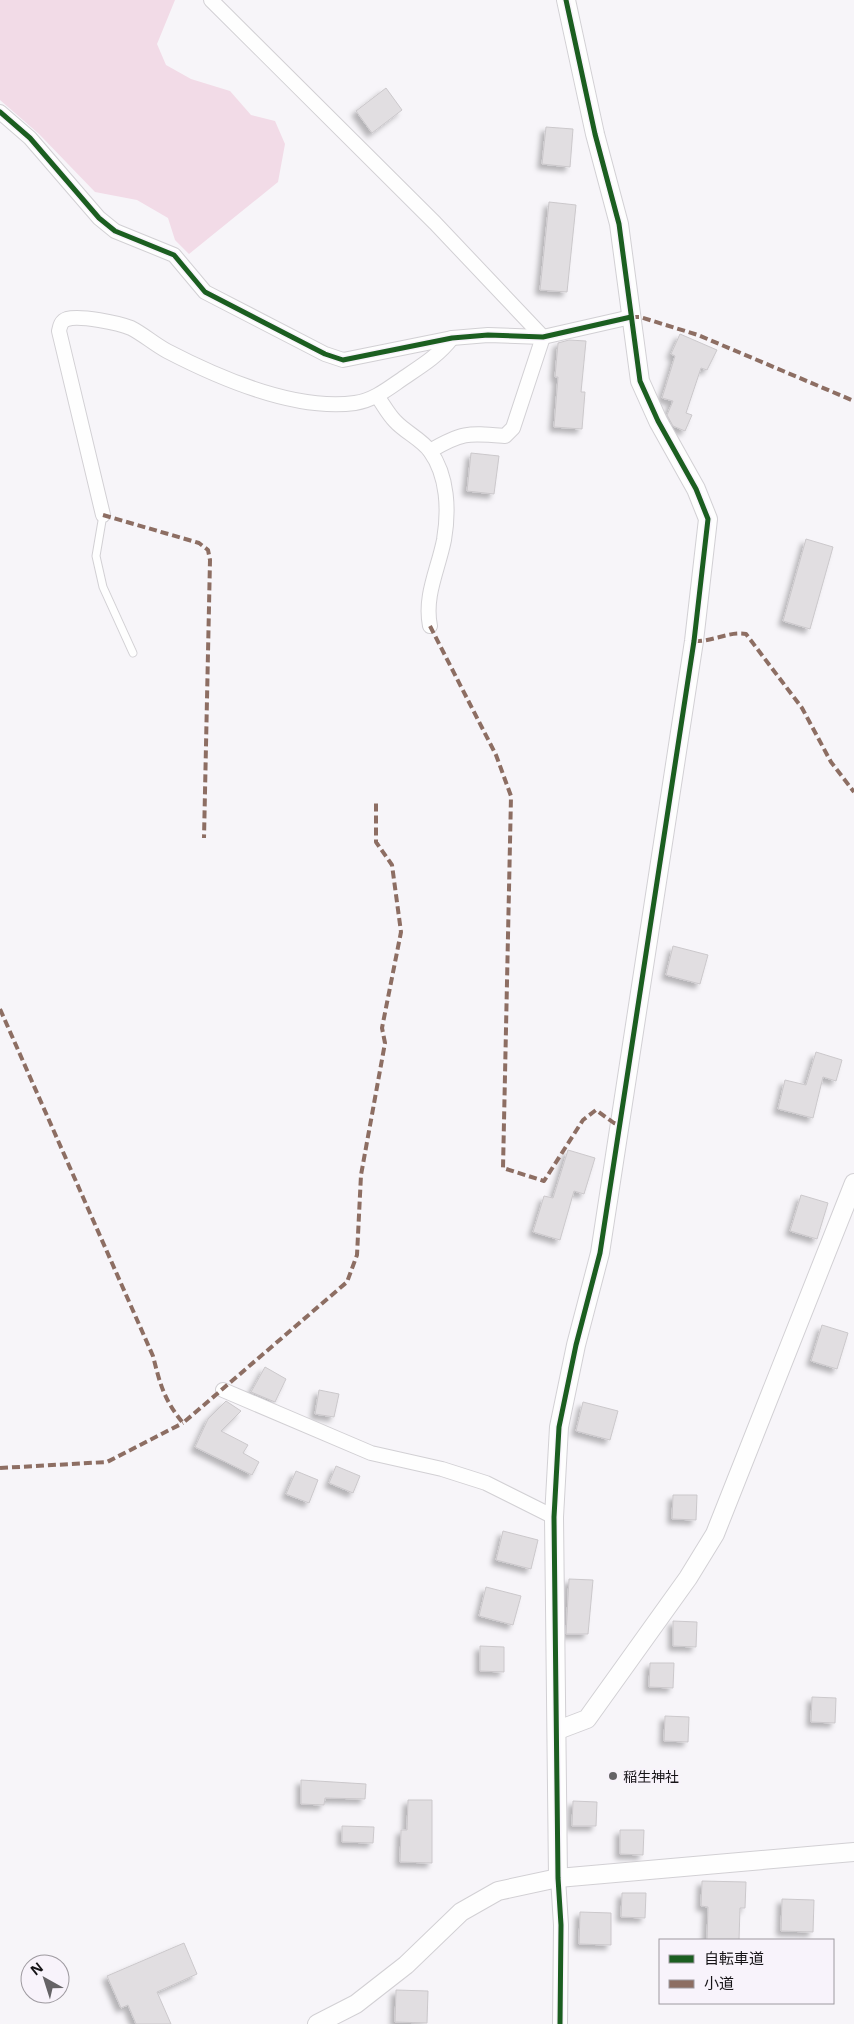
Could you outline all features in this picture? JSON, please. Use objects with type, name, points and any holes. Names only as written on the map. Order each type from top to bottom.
[{"type":"street","points":[[211,0],[435,223],[543,337]]},
{"type":"street","points":[[560,2024],[554,1517],[560,1427],[576,1345],[600,1253],[694,641],[708,519],[696,489],[658,421],[640,381],[620,224],[594,134],[566,0]]},
{"type":"street","points":[[0,112],[30,138],[99,218],[115,231],[174,255],[205,292],[325,354],[344,360],[452,338],[488,335],[543,337],[631,316]]},
{"type":"street","points":[[103,515],[59,331],[61,323],[67,319],[88,319],[130,328],[164,349],[199,367],[240,383],[280,395],[332,404],[357,402],[377,396],[442,352],[452,338]]},
{"type":"street","points":[[430,451],[455,436],[473,433],[505,436],[513,428],[543,337]]},
{"type":"street","points":[[377,396],[394,420],[430,451],[442,477],[447,506],[444,541],[427,610],[430,626]]},
{"type":"street","points":[[558,1730],[587,1719],[688,1578],[715,1534],[854,1184]]},
{"type":"street","points":[[223,1390],[371,1453],[442,1469],[486,1483],[554,1517]]},
{"type":"street","points":[[317,2024],[356,2004],[406,1965],[461,1912],[498,1892],[558,1878],[854,1852]]},
{"type":"lane","points":[[103,515],[96,556],[99,572],[103,587],[134,653]]},
{"type":"shaded area","points":[[0,0],[175,0],[157,44],[166,65],[191,79],[230,91],[251,115],[275,121],[285,144],[278,182],[189,254],[175,240],[168,218],[137,200],[95,192],[39,134],[0,100]]},
{"type":"building","points":[[386,88],[402,110],[372,133],[356,111]]},
{"type":"building","points":[[546,127],[573,129],[570,167],[542,164]]},
{"type":"building","points":[[549,202],[576,205],[567,292],[540,290]]},
{"type":"building","points":[[680,334],[717,350],[707,370],[701,368],[686,413],[692,415],[685,431],[673,426],[667,415],[673,401],[662,398],[675,356],[671,354]]},
{"type":"building","points":[[569,340],[586,341],[581,392],[585,392],[582,429],[554,427],[558,377],[555,377],[558,343]]},
{"type":"building","points":[[471,453],[499,456],[494,494],[467,491]]},
{"type":"building","points":[[806,539],[833,547],[810,629],[783,621]]},
{"type":"building","points":[[673,946],[708,955],[700,984],[666,975]]},
{"type":"building","points":[[816,1052],[842,1060],[836,1081],[823,1077],[813,1118],[778,1109],[785,1080],[806,1085]]},
{"type":"building","points":[[568,1150],[595,1158],[584,1194],[574,1191],[560,1240],[533,1232],[544,1196],[553,1198]]},
{"type":"building","points":[[801,1195],[828,1203],[817,1239],[790,1231]]},
{"type":"building","points":[[822,1325],[848,1333],[837,1369],[811,1361]]},
{"type":"building","points":[[265,1367],[286,1379],[275,1402],[251,1392]]},
{"type":"building","points":[[319,1390],[339,1394],[334,1417],[315,1414]]},
{"type":"building","points":[[226,1401],[241,1411],[221,1431],[248,1445],[243,1453],[259,1462],[252,1475],[195,1447],[208,1419]]},
{"type":"building","points":[[583,1402],[618,1411],[610,1440],[576,1431]]},
{"type":"building","points":[[336,1466],[360,1476],[353,1493],[329,1483]]},
{"type":"building","points":[[296,1471],[318,1480],[309,1503],[286,1494]]},
{"type":"building","points":[[673,1495],[697,1495],[696,1520],[672,1519]]},
{"type":"building","points":[[503,1531],[538,1540],[531,1569],[496,1560]]},
{"type":"building","points":[[569,1579],[593,1580],[588,1634],[566,1634]]},
{"type":"building","points":[[486,1587],[521,1596],[513,1625],[479,1616]]},
{"type":"building","points":[[673,1621],[697,1622],[696,1647],[673,1646]]},
{"type":"building","points":[[480,1646],[504,1647],[504,1672],[480,1671]]},
{"type":"building","points":[[650,1663],[674,1663],[673,1688],[649,1687]]},
{"type":"building","points":[[812,1697],[836,1698],[835,1723],[811,1722]]},
{"type":"building","points":[[665,1716],[689,1717],[688,1742],[664,1741]]},
{"type":"building","points":[[301,1780],[366,1784],[365,1799],[325,1798],[324,1805],[301,1804]]},
{"type":"building","points":[[408,1800],[432,1800],[432,1863],[400,1862],[401,1830],[407,1830]]},
{"type":"building","points":[[573,1801],[597,1802],[596,1826],[572,1826]]},
{"type":"building","points":[[342,1826],[374,1827],[373,1843],[342,1842]]},
{"type":"building","points":[[620,1830],[644,1830],[643,1855],[620,1854]]},
{"type":"building","points":[[702,1881],[746,1882],[745,1908],[740,1908],[739,1939],[707,1939],[708,1907],[701,1906]]},
{"type":"building","points":[[622,1893],[646,1893],[645,1918],[621,1917]]},
{"type":"building","points":[[782,1899],[814,1900],[813,1932],[781,1931]]},
{"type":"building","points":[[580,1912],[611,1913],[611,1945],[579,1944]]},
{"type":"building","points":[[184,1943],[197,1974],[157,1992],[171,2024],[136,2024],[128,2005],[121,2008],[107,1976]]},
{"type":"building","points":[[396,1990],[428,1991],[427,2023],[395,2022]]},
{"type":"marked path","points":[[631,317],[640,317],[698,335],[854,401]]},
{"type":"marked path","points":[[103,515],[199,543],[208,550],[210,560],[204,838]]},
{"type":"marked path","points":[[430,626],[496,755],[511,796],[503,1168],[544,1181],[583,1120],[596,1110],[620,1125]]},
{"type":"marked path","points":[[694,641],[740,633],[746,634],[802,708],[831,762],[854,792]]},
{"type":"marked path","points":[[0,1009],[153,1356],[158,1375],[171,1407],[183,1423],[347,1282],[357,1255],[361,1175],[385,1043],[382,1028],[401,932],[392,865],[376,842],[376,800]]},
{"type":"marked path","points":[[0,1468],[107,1462],[183,1423]]},
{"type":"cycle path","points":[[560,2024],[561,1925],[558,1878],[554,1517],[559,1427],[576,1345],[600,1253],[694,641],[708,519],[696,489],[658,421],[640,381],[619,224],[595,134],[566,0]]},
{"type":"cycle path","points":[[0,112],[30,138],[99,218],[115,231],[174,255],[205,292],[325,354],[343,360],[452,338],[488,335],[543,337],[631,317]]},
{"type":"place","name":"稲生神社","points":[[613,1776]]}]
